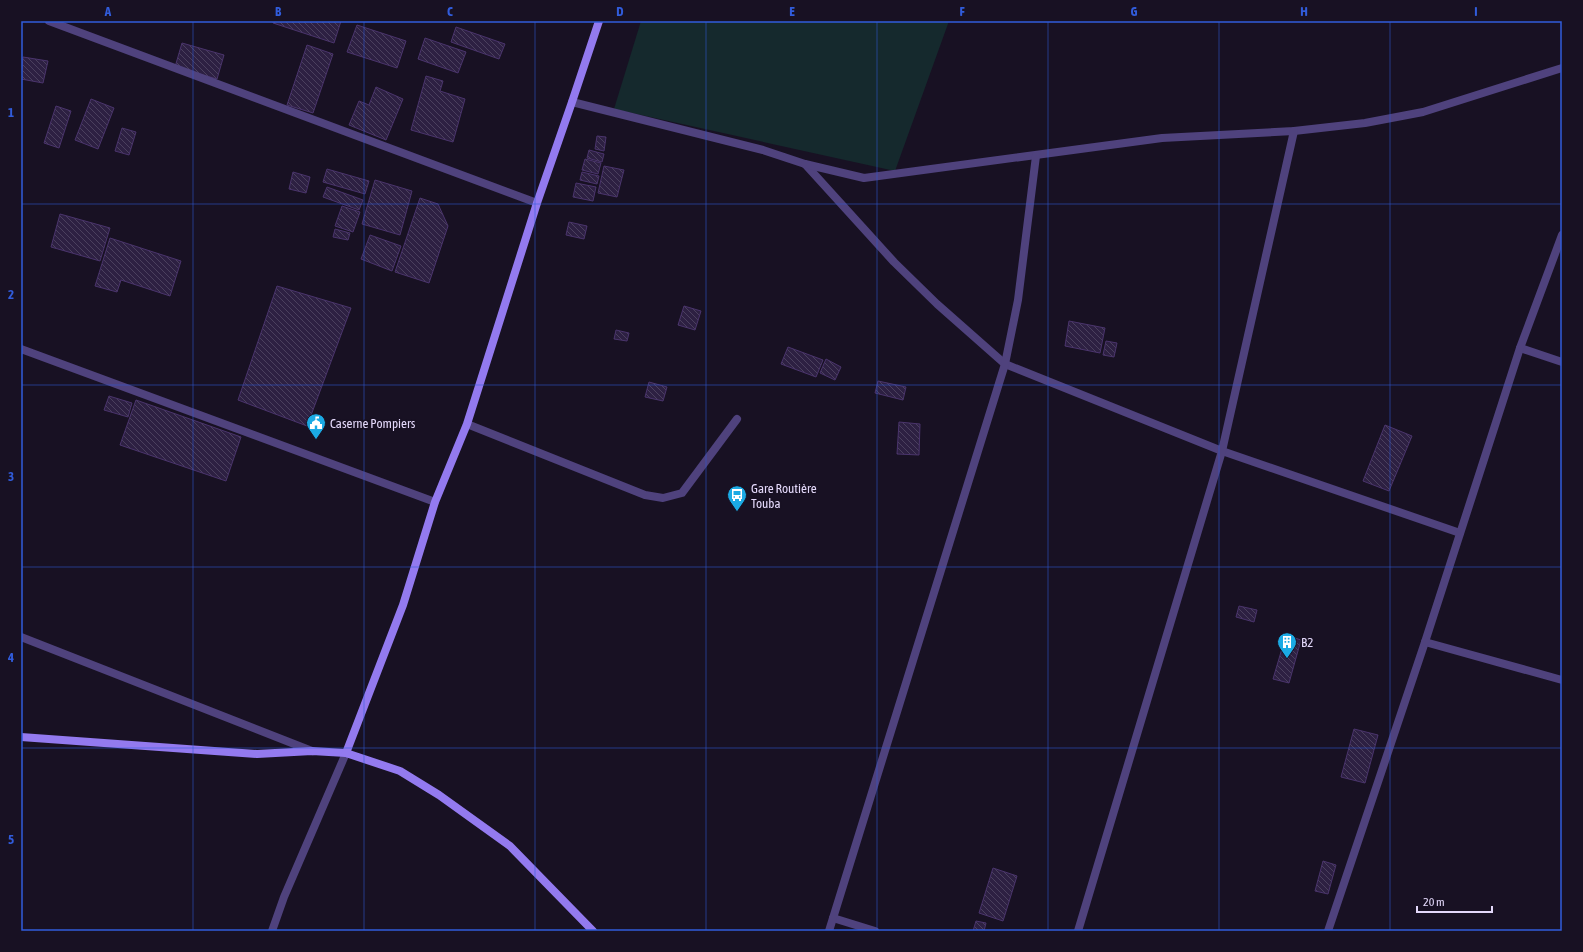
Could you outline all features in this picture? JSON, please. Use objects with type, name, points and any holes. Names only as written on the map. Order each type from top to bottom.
[{"type":"main road","points":[[346,753],[403,605],[435,502],[467,424],[537,203],[599,21]]},
{"type":"main road","points":[[21,737],[258,754],[312,751],[346,753],[400,771],[439,795],[510,846],[593,931]]},
{"type":"street","points":[[50,21],[537,203]]},
{"type":"street","points":[[572,102],[764,150],[805,164],[864,178],[1162,138],[1294,131],[1365,123],[1423,112],[1562,68]]},
{"type":"street","points":[[1078,931],[1222,450],[1294,131]]},
{"type":"street","points":[[829,931],[1005,364],[1018,300],[1036,156]]},
{"type":"street","points":[[805,164],[894,262],[937,304],[1005,364],[1222,450],[1460,534]]},
{"type":"street","points":[[1328,931],[1425,642],[1520,348],[1562,235]]},
{"type":"street","points":[[1520,348],[1562,362]]},
{"type":"street","points":[[21,349],[435,502]]},
{"type":"street","points":[[467,424],[645,495],[663,498],[682,493],[737,419]]},
{"type":"street","points":[[21,637],[312,751]]},
{"type":"street","points":[[1425,642],[1562,680]]},
{"type":"street","points":[[272,931],[284,897],[346,753]]},
{"type":"street","points":[[833,918],[875,931]]},
{"type":"green space","points":[[641,21],[949,21],[895,171],[614,109]]},
{"type":"building","points":[[273,21],[341,21],[334,43],[273,23]]},
{"type":"building","points":[[357,25],[406,41],[397,68],[347,52]]},
{"type":"building","points":[[456,27],[505,44],[499,59],[451,42]]},
{"type":"building","points":[[425,38],[466,52],[458,73],[418,59]]},
{"type":"building","points":[[182,43],[224,55],[217,79],[175,67]]},
{"type":"building","points":[[307,45],[333,54],[313,113],[287,105]]},
{"type":"building","points":[[23,57],[48,61],[43,83],[21,79]]},
{"type":"building","points":[[426,76],[443,81],[440,91],[465,99],[453,142],[411,130]]},
{"type":"building","points":[[376,87],[403,99],[386,140],[349,125],[359,101],[369,105]]},
{"type":"building","points":[[91,99],[114,108],[98,149],[75,140]]},
{"type":"building","points":[[56,106],[71,111],[59,148],[44,143]]},
{"type":"building","points":[[122,128],[136,132],[129,155],[115,151]]},
{"type":"building","points":[[597,136],[606,137],[604,151],[595,149]]},
{"type":"building","points":[[589,150],[604,154],[602,162],[587,158]]},
{"type":"building","points":[[585,159],[601,163],[598,174],[582,170]]},
{"type":"building","points":[[604,166],[624,170],[617,197],[598,193]]},
{"type":"building","points":[[327,169],[369,181],[365,194],[323,182]]},
{"type":"building","points":[[293,172],[310,177],[306,193],[289,189]]},
{"type":"building","points":[[582,172],[599,176],[597,184],[580,180]]},
{"type":"building","points":[[375,180],[412,191],[400,235],[362,224]]},
{"type":"building","points":[[576,183],[596,187],[593,201],[573,197]]},
{"type":"building","points":[[327,187],[363,200],[359,210],[323,197]]},
{"type":"building","points":[[420,198],[438,204],[448,226],[429,283],[395,272]]},
{"type":"building","points":[[342,206],[360,212],[353,232],[335,226]]},
{"type":"building","points":[[60,214],[110,228],[100,261],[51,247]]},
{"type":"building","points":[[569,222],[587,226],[584,239],[566,235]]},
{"type":"building","points":[[335,229],[350,233],[348,240],[333,237]]},
{"type":"building","points":[[370,235],[401,246],[392,271],[361,259]]},
{"type":"building","points":[[110,238],[181,261],[170,296],[121,280],[117,292],[95,286]]},
{"type":"building","points":[[277,286],[351,308],[307,426],[238,400]]},
{"type":"building","points":[[684,306],[701,311],[695,330],[678,325]]},
{"type":"building","points":[[1069,321],[1105,328],[1100,353],[1065,346]]},
{"type":"building","points":[[616,330],[629,333],[627,341],[614,339]]},
{"type":"building","points":[[1106,341],[1117,343],[1114,357],[1103,355]]},
{"type":"building","points":[[788,347],[823,360],[816,377],[781,364]]},
{"type":"building","points":[[826,359],[841,367],[835,380],[820,373]]},
{"type":"building","points":[[878,381],[906,387],[903,400],[875,393]]},
{"type":"building","points":[[649,382],[667,387],[663,401],[645,397]]},
{"type":"building","points":[[109,396],[132,403],[128,417],[104,410]]},
{"type":"building","points":[[136,400],[241,437],[226,481],[120,445]]},
{"type":"building","points":[[899,422],[920,424],[919,455],[897,454]]},
{"type":"building","points":[[1385,425],[1412,436],[1389,491],[1363,481]]},
{"type":"building","points":[[1239,606],[1257,610],[1254,622],[1236,617]]},
{"type":"building","name":"B2","points":[[1286,635],[1301,640],[1289,683],[1273,679]]},
{"type":"building","points":[[1354,729],[1378,735],[1365,783],[1341,777]]},
{"type":"building","points":[[1323,861],[1336,865],[1328,894],[1315,891]]},
{"type":"building","points":[[993,868],[1017,876],[1003,921],[979,913]]},
{"type":"building","points":[[976,921],[986,923],[984,931],[973,931]]},
{"type":"place","name":"Caserne Pompiers","points":[[316,440]]},
{"type":"place","name":"Gare Routière Touba","points":[[737,512]]},
{"type":"place","name":"B2","points":[[1287,659]]}]
